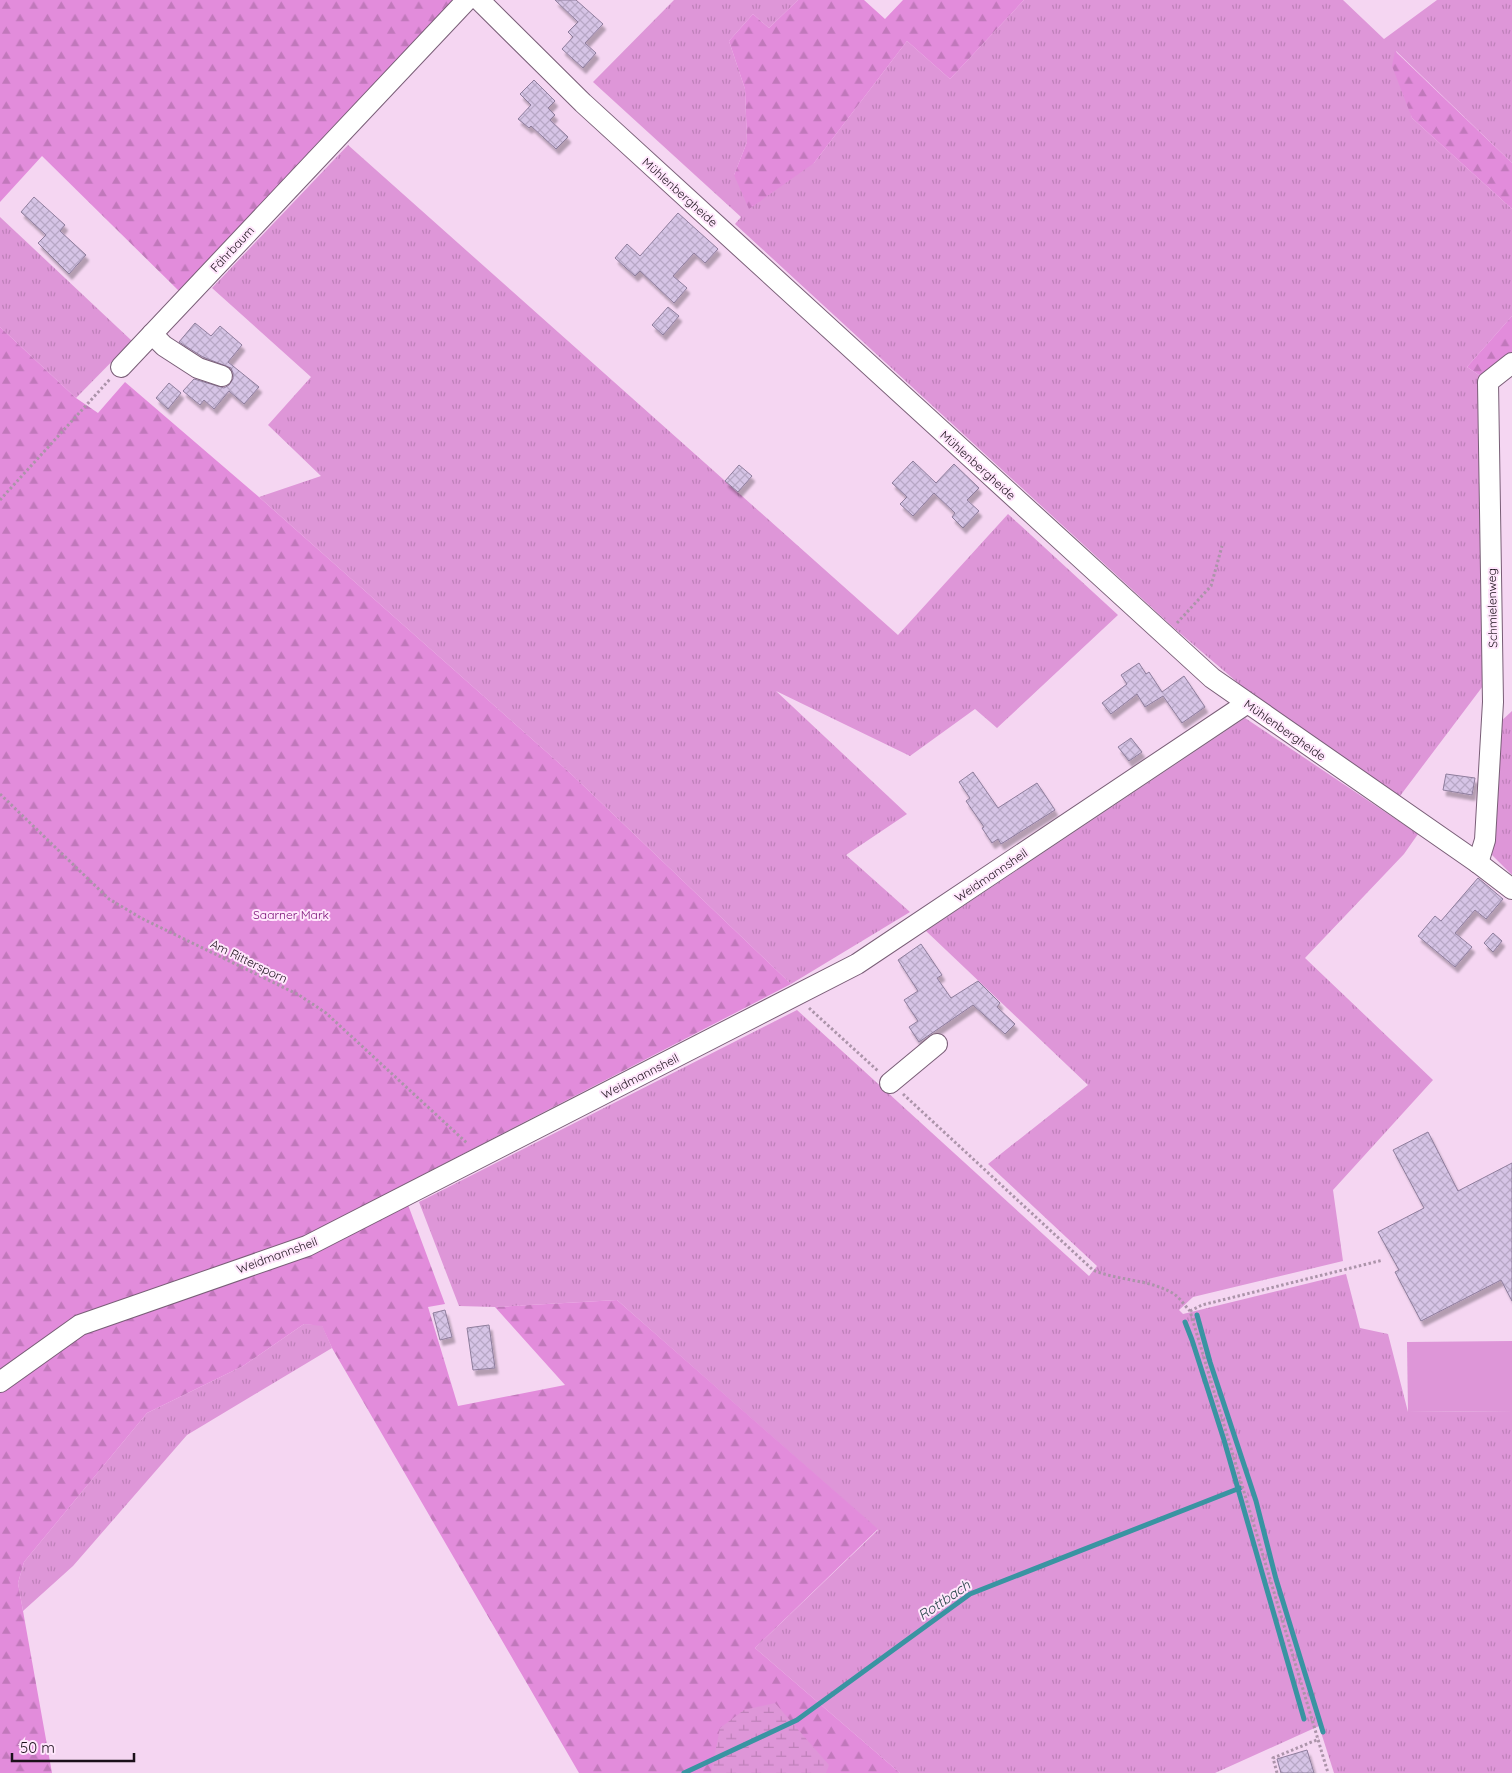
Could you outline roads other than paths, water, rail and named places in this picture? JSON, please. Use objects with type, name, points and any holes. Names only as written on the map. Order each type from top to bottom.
[{"type":"street","name":"Fährbaum","points":[[121,367],[466,0]]},
{"type":"street","name":"Mühlenbergheide","points":[[479,0],[583,103],[1212,678],[1246,704],[1478,863],[1512,889]]},
{"type":"street","points":[[152,334],[164,346],[198,368],[222,376]]},
{"type":"street","name":"Schmielenweg","points":[[1478,863],[1485,840],[1493,702],[1488,382],[1512,364]]},
{"type":"street","name":"Weidmannsheil","points":[[0,1382],[80,1325],[307,1246],[857,964],[1246,704]]},
{"type":"street","points":[[890,1083],[937,1044]]},
{"type":"waterway","points":[[1197,1315],[1210,1362],[1256,1501],[1276,1579],[1323,1732]]},
{"type":"waterway","points":[[1185,1322],[1224,1440],[1304,1719]]},
{"type":"waterway","name":"Rottbach","points":[[684,1773],[797,1720],[970,1594],[1240,1488]]},
{"type":"park label","name":"Saarner Mark","points":[[291,914]]}]
